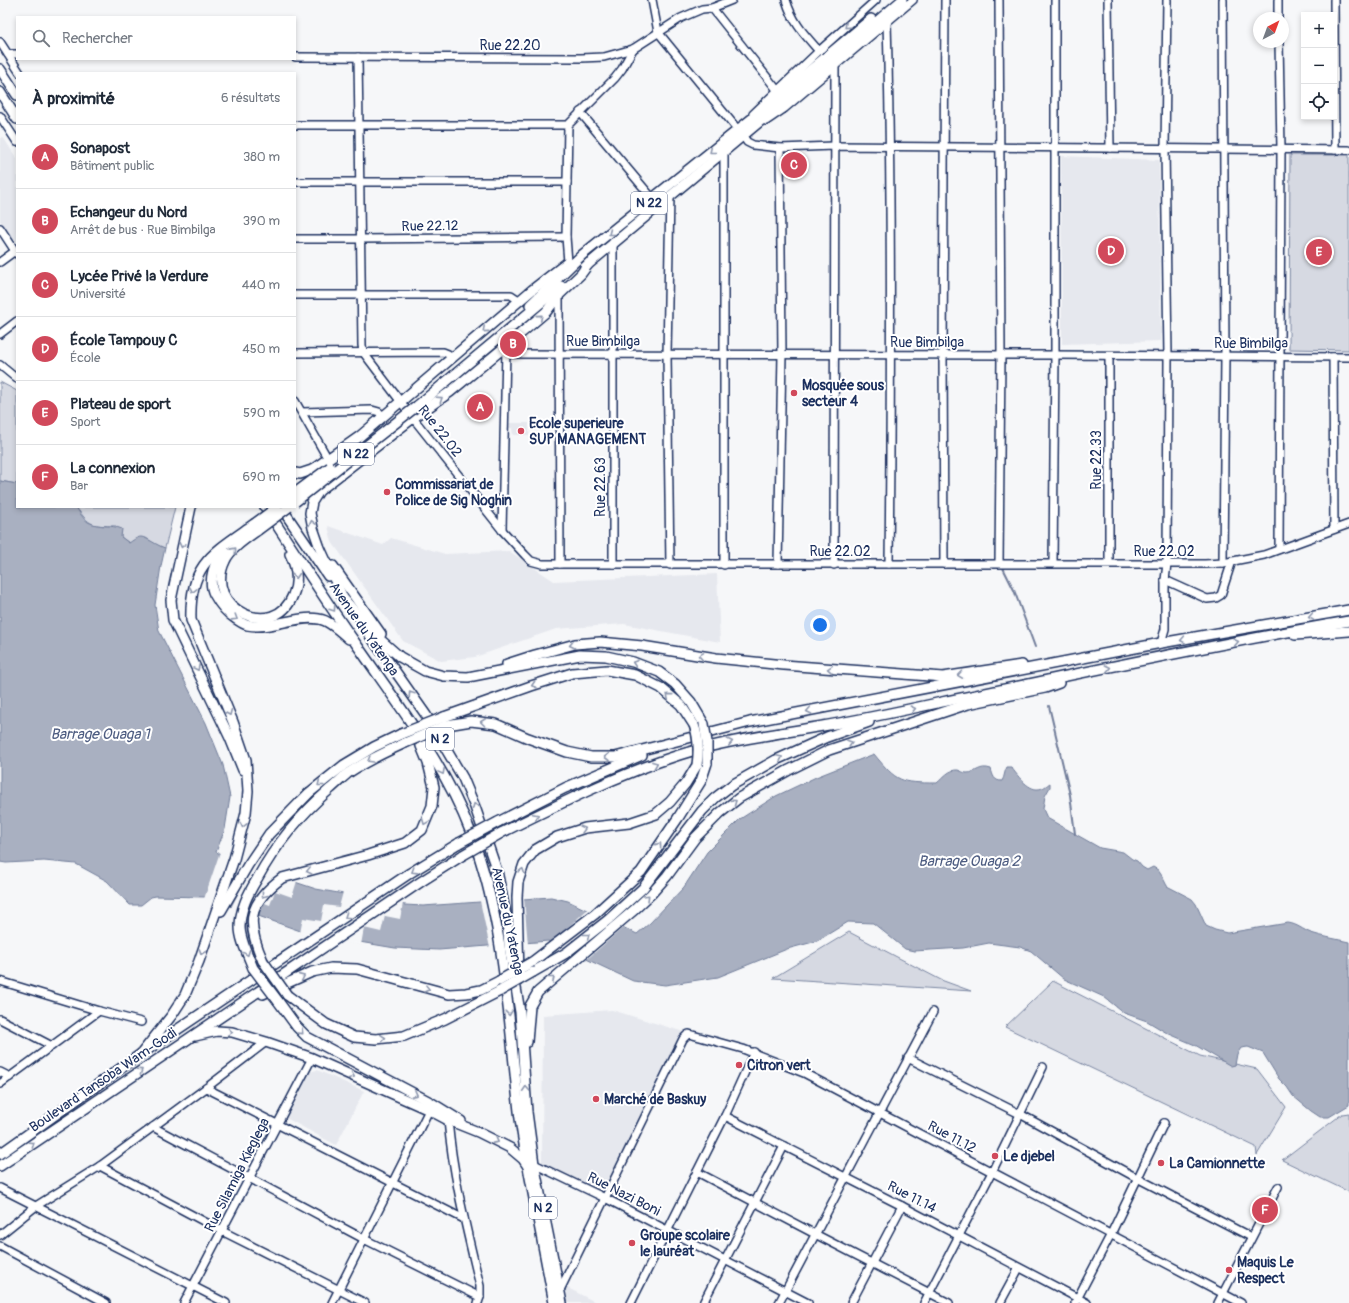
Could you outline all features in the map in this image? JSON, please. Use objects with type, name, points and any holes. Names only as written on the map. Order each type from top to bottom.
[{"type":"main road","name":"N 22","points":[[296,492],[414,402],[537,302],[589,263],[724,151],[740,133],[893,0]]},
{"type":"main road","name":"N 22","points":[[296,501],[417,406],[537,302],[582,255],[740,133],[902,0]]},
{"type":"main road","points":[[0,69],[16,93]]},
{"type":"main road","points":[[0,92],[16,117]]},
{"type":"main road","points":[[296,473],[300,474],[312,470],[359,437],[520,301],[568,262],[582,255]]},
{"type":"main road","points":[[409,719],[428,763],[434,788],[432,806],[422,830],[405,843],[368,855],[282,878],[265,892],[252,916],[253,933],[256,945],[263,961],[287,995],[326,1024],[354,1037],[376,1039],[404,1036],[445,1019],[499,986],[554,946],[595,914],[641,872],[682,812],[701,781],[707,763],[707,742],[691,702],[675,684],[659,672],[633,662],[606,656],[580,655],[468,677],[444,676],[425,671],[400,657],[376,636],[343,598],[320,548],[313,528],[310,513],[312,502],[319,491],[413,418],[506,350],[546,312],[559,295],[581,274],[589,263]]},
{"type":"main road","points":[[191,508],[170,600],[173,620],[230,738],[240,762],[248,790]]},
{"type":"main road","name":"Avenue du Yatenga","points":[[266,508],[358,647],[409,719],[435,760],[470,832],[485,876],[491,900],[510,946],[506,984],[519,1113],[562,1303]]},
{"type":"main road","points":[[275,508],[225,560],[220,574],[221,590],[226,600],[236,610],[249,617],[265,618],[281,612],[291,600],[296,589],[298,578],[294,561],[278,527]]},
{"type":"main road","name":"Avenue du Yatenga","points":[[282,508],[426,715],[463,778],[486,836],[497,871],[503,897],[520,1012],[531,1166],[554,1303]]},
{"type":"main road","points":[[141,1054],[172,1015],[185,995],[222,904],[246,813],[248,790],[246,760],[233,722],[191,620],[191,602],[196,579],[205,563],[214,553],[233,539],[287,508]]},
{"type":"main road","points":[[233,539],[219,556],[212,569],[212,591],[228,614],[246,625],[265,625],[306,618],[321,619],[336,628],[358,647]]},
{"type":"main road","points":[[320,548],[400,657]]},
{"type":"main road","points":[[446,721],[470,721],[496,724],[528,738],[567,752],[591,757],[615,757],[750,722],[1095,657],[1161,643],[1349,610]]},
{"type":"main road","points":[[240,1004],[394,900],[501,833],[570,798],[678,755],[756,736],[897,712],[1252,639],[1349,621]]},
{"type":"main road","points":[[1252,639],[1349,631]]},
{"type":"main road","points":[[468,677],[535,654],[575,644],[600,642],[642,646],[716,658],[784,666],[943,677],[1047,661],[1095,657]]},
{"type":"main road","points":[[222,904],[269,834],[309,793],[344,764],[374,747],[403,738],[531,686],[572,674],[607,670],[635,675],[661,688],[699,725],[697,764],[686,783],[670,802],[656,814],[629,823],[585,828],[557,837],[535,850],[524,864],[518,882],[510,946]]},
{"type":"main road","points":[[524,1066],[530,1006],[538,992],[619,924],[651,894],[667,876],[695,838],[720,813],[739,798],[828,750],[968,704],[1045,688],[1094,671]]},
{"type":"main road","points":[[240,1004],[312,972],[331,968],[357,969],[450,994],[466,993],[499,986],[533,972],[566,952],[608,920],[643,888],[702,811],[715,798],[732,785],[776,760],[814,742],[897,712]]},
{"type":"main road","points":[[403,738],[348,774],[316,801],[289,830],[263,868],[250,891],[242,911],[240,929],[246,951],[253,968],[297,1027],[307,1037],[432,1103],[478,1132],[516,1153],[531,1166]]},
{"type":"main road","name":"Boulevard Tansoba Wam-Godi","points":[[0,1154],[206,1009],[410,873],[459,843],[565,788],[672,743]]},
{"type":"main road","name":"Boulevard Tansoba Wam-Godi","points":[[0,1166],[240,1004]]},
{"type":"main road","points":[[192,1036],[218,1031],[232,1032],[266,1042],[312,1058],[429,1110],[448,1120],[478,1132]]},
{"type":"street","points":[[652,0],[658,32],[747,142],[753,145],[780,148],[834,146],[1349,150]]},
{"type":"street","points":[[714,0],[710,8],[778,91]]},
{"type":"street","name":"Rue 22.20","points":[[296,57],[604,57],[633,49],[681,18],[732,0]]},
{"type":"street","points":[[786,0],[790,14],[801,31],[819,51]]},
{"type":"street","points":[[740,133],[760,106],[876,0]]},
{"type":"street","points":[[740,133],[785,108],[913,0]]},
{"type":"street","points":[[944,564],[943,355],[945,0]]},
{"type":"street","points":[[999,0],[1001,147],[1000,564]]},
{"type":"street","points":[[1053,563],[1056,355],[1056,0]]},
{"type":"street","points":[[1108,0],[1110,148]]},
{"type":"street","points":[[1161,643],[1165,629],[1165,580],[1167,564],[1168,356],[1165,149],[1167,0]]},
{"type":"street","points":[[1223,0],[1225,356],[1223,563]]},
{"type":"street","points":[[1278,0],[1278,12]]},
{"type":"street","points":[[1334,0],[1335,150]]},
{"type":"street","points":[[887,22],[890,147],[891,355],[889,564]]},
{"type":"street","points":[[0,42],[19,72]]},
{"type":"street","points":[[1279,48],[1281,149],[1279,550]]},
{"type":"street","points":[[568,262],[566,237],[568,125],[622,69],[633,49]]},
{"type":"street","points":[[8,54],[16,54]]},
{"type":"street","points":[[358,57],[361,240],[360,296],[363,352]]},
{"type":"street","points":[[834,565],[835,66]]},
{"type":"street","points":[[580,112],[653,199]]},
{"type":"street","points":[[0,116],[16,140]]},
{"type":"street","points":[[296,125],[568,125]]},
{"type":"street","points":[[0,130],[7,126]]},
{"type":"street","points":[[778,564],[782,354],[780,148]]},
{"type":"street","points":[[724,151],[724,564]]},
{"type":"street","points":[[296,182],[567,182]]},
{"type":"street","points":[[670,196],[667,354],[670,564]]},
{"type":"street","points":[[0,228],[16,253],[0,262]]},
{"type":"street","name":"Rue 22.12","points":[[296,239],[361,240],[566,237]]},
{"type":"street","name":"Rue 22.63","points":[[613,242],[613,564]]},
{"type":"street","points":[[296,295],[511,295],[520,301]]},
{"type":"street","points":[[559,295],[560,564]]},
{"type":"street","points":[[0,334],[16,322]]},
{"type":"street","points":[[502,530],[506,350]]},
{"type":"street","name":"Rue Bimbilga","points":[[506,350],[559,354],[1349,357]]},
{"type":"street","name":"Rue 22.02","points":[[363,352],[413,418],[502,530],[525,556],[542,564],[1205,564],[1223,563],[1264,555],[1349,524]]},
{"type":"street","points":[[296,353],[443,352],[452,358]]},
{"type":"street","name":"Rue 22.33","points":[[1109,356],[1109,563]]},
{"type":"street","points":[[1333,357],[1334,530]]},
{"type":"street","points":[[0,365],[16,378]]},
{"type":"street","points":[[296,403],[328,459]]},
{"type":"street","points":[[302,412],[372,410],[378,412],[383,417]]},
{"type":"street","points":[[1165,580],[1207,599],[1212,599],[1221,594],[1232,561]]},
{"type":"street","points":[[0,981],[141,1022]]},
{"type":"street","points":[[0,1084],[99,1011]]},
{"type":"street","points":[[779,1303],[933,1012]]},
{"type":"street","points":[[0,1019],[52,1046]]},
{"type":"street","name":"Rue 11.12","points":[[606,1198],[683,1039],[686,1035],[691,1034],[754,1052],[804,1073],[1240,1303]]},
{"type":"street","points":[[0,1235],[36,1206],[100,1166],[266,1042]]},
{"type":"street","points":[[631,1303],[725,1116],[754,1052]]},
{"type":"street","name":"Rue Silamiga Kieglega","points":[[184,1303],[312,1058]]},
{"type":"street","points":[[908,1058],[1020,1114],[1137,1178],[1251,1237]]},
{"type":"street","points":[[924,1303],[992,1172],[1043,1067]]},
{"type":"street","points":[[0,1072],[10,1077]]},
{"type":"street","points":[[206,1088],[392,1184],[464,1219]]},
{"type":"street","points":[[332,1303],[429,1110]]},
{"type":"street","name":"Rue 11.14","points":[[725,1116],[844,1178],[902,1206],[1019,1268],[1077,1301],[1087,1303]]},
{"type":"street","points":[[153,1127],[479,1300],[480,1286],[464,1219],[451,1154],[448,1120]]},
{"type":"street","points":[[1077,1301],[1164,1124]]},
{"type":"street","points":[[703,1303],[784,1146]]},
{"type":"street","points":[[100,1166],[222,1231],[365,1303]]},
{"type":"street","name":"Rue Nazi Boni","points":[[531,1166],[606,1198],[808,1303]]},
{"type":"street","points":[[697,1172],[754,1203],[949,1303]]},
{"type":"street","points":[[1218,1303],[1278,1187]]},
{"type":"street","points":[[0,1188],[226,1303]]},
{"type":"street","points":[[560,1292],[606,1198]]},
{"type":"street","points":[[851,1303],[902,1206]]},
{"type":"street","points":[[0,1246],[106,1303]]},
{"type":"street","points":[[1000,1303],[1019,1268]]},
{"type":"shaded area","points":[[3,137],[16,157],[16,246],[0,221],[0,139]]},
{"type":"shaded area","points":[[1290,155],[1349,155],[1349,350],[1289,349]]},
{"type":"shaded area","points":[[1061,156],[1159,160],[1161,341],[1062,344]]},
{"type":"shaded area","points":[[784,160],[804,160],[805,171],[783,170]]},
{"type":"shaded area","points":[[0,382],[16,390],[16,484],[0,481]]},
{"type":"shaded area","name":"Ecole superieure SUP MANAGEMENT","points":[[509,423],[529,423],[529,435],[513,435],[512,428],[509,428]]},
{"type":"shaded area","points":[[77,508],[175,508],[165,548],[158,546],[146,538],[129,543],[121,537],[116,526],[92,524]]},
{"type":"shaded area","points":[[328,526],[383,545],[391,538],[445,554],[509,551],[554,581],[717,574],[720,642],[624,624],[556,629],[475,657],[441,661],[403,641],[332,542]]},
{"type":"shaded area","points":[[849,932],[941,980],[971,991],[773,978]]},
{"type":"shaded area","points":[[1053,981],[1200,1056],[1257,1069],[1286,1107],[1257,1155],[1256,1147],[1005,1027]]},
{"type":"shaded area","name":"Marché de Baskuy","points":[[612,1010],[684,1032],[602,1196],[542,1165],[543,1015]]},
{"type":"shaded area","points":[[317,1070],[364,1091],[336,1145],[286,1118],[309,1072]]},
{"type":"shaded area","points":[[1349,1113],[1349,1192],[1282,1160],[1342,1114]]},
{"type":"shaded area","points":[[566,1287],[597,1303],[567,1303],[565,1292]]},
{"type":"water","points":[[0,481],[16,484],[16,508],[77,508],[83,517],[92,524],[122,529],[121,537],[129,543],[136,538],[141,537],[165,548],[155,605],[159,631],[206,723],[223,765],[230,797],[225,829],[216,852],[271,874],[316,889],[405,905],[423,906],[551,897],[568,901],[637,934],[650,923],[684,887],[707,852],[740,819],[776,796],[816,777],[874,754],[894,775],[900,779],[915,782],[937,783],[946,774],[955,770],[970,773],[984,768],[991,769],[993,776],[999,781],[1002,781],[1007,767],[1011,767],[1027,785],[1034,789],[1040,789],[1050,783],[1050,787],[1045,796],[1043,809],[1047,818],[1100,848],[1123,852],[1147,870],[1153,867],[1158,870],[1167,886],[1192,899],[1196,904],[1206,926],[1227,933],[1288,923],[1311,933],[1349,942],[1349,1105],[1329,1117],[1320,1117],[1293,1096],[1279,1079],[1263,1053],[1248,1047],[1241,1048],[1237,1054],[1235,1065],[1231,1066],[1195,1045],[1167,1033],[1147,1021],[1124,1013],[1104,997],[1064,979],[1031,951],[1020,947],[989,943],[963,948],[914,951],[905,949],[873,923],[848,922],[817,941],[787,949],[718,977],[665,985],[633,981],[548,941],[439,950],[395,948],[306,933],[205,897],[156,896],[151,897],[141,905],[130,905],[107,881],[76,864],[44,861],[0,862]]},
{"type":"pier","points":[[220,852],[251,865],[226,907],[204,899]]},
{"type":"pier","points":[[253,865],[297,881],[292,897],[275,891],[270,905],[262,902],[256,917],[231,908]]},
{"type":"pier","points":[[343,892],[403,903],[400,919],[385,916],[381,932],[364,928],[361,945],[300,933],[303,918],[321,921],[324,905],[339,907]]},
{"type":"pier","points":[[524,898],[528,945],[490,948],[480,901]]},
{"type":"pier","points":[[588,909],[625,926],[585,961],[549,944]]},
{"type":"waterway","points":[[1003,568],[1014,590],[1035,647]]},
{"type":"waterway","points":[[1049,706],[1070,795],[1075,834]]},
{"type":"place","name":"Lycée Privé la Verdure","points":[[794,165]]},
{"type":"place","name":"École Tampouy C","points":[[1111,251]]},
{"type":"place","name":"Plateau de sport","points":[[1319,252]]},
{"type":"place","name":"Echangeur du Nord","points":[[513,344]]},
{"type":"place","name":"Mosquée sous secteur 4","points":[[794,393]]},
{"type":"place","name":"Sonapost","points":[[480,407]]},
{"type":"place","name":"Ecole superieure SUP MANAGEMENT","points":[[521,431]]},
{"type":"place","name":"Commissariat de Police de Sig Noghin","points":[[387,492]]},
{"type":"place","name":"Citron vert","points":[[739,1065]]},
{"type":"place","name":"Marché de Baskuy","points":[[596,1099]]},
{"type":"place","name":"Le djebel","points":[[995,1156]]},
{"type":"place","name":"La Camionnette","points":[[1161,1163]]},
{"type":"place","name":"La connexion","points":[[1265,1210]]},
{"type":"place","name":"Groupe scolaire le lauréat","points":[[632,1243]]},
{"type":"place","name":"Maquis Le Respect","points":[[1229,1270]]},
{"type":"water label","name":"Barrage Ouaga 1","points":[[100,734]]},
{"type":"water label","name":"Barrage Ouaga 2","points":[[969,861]]}]
